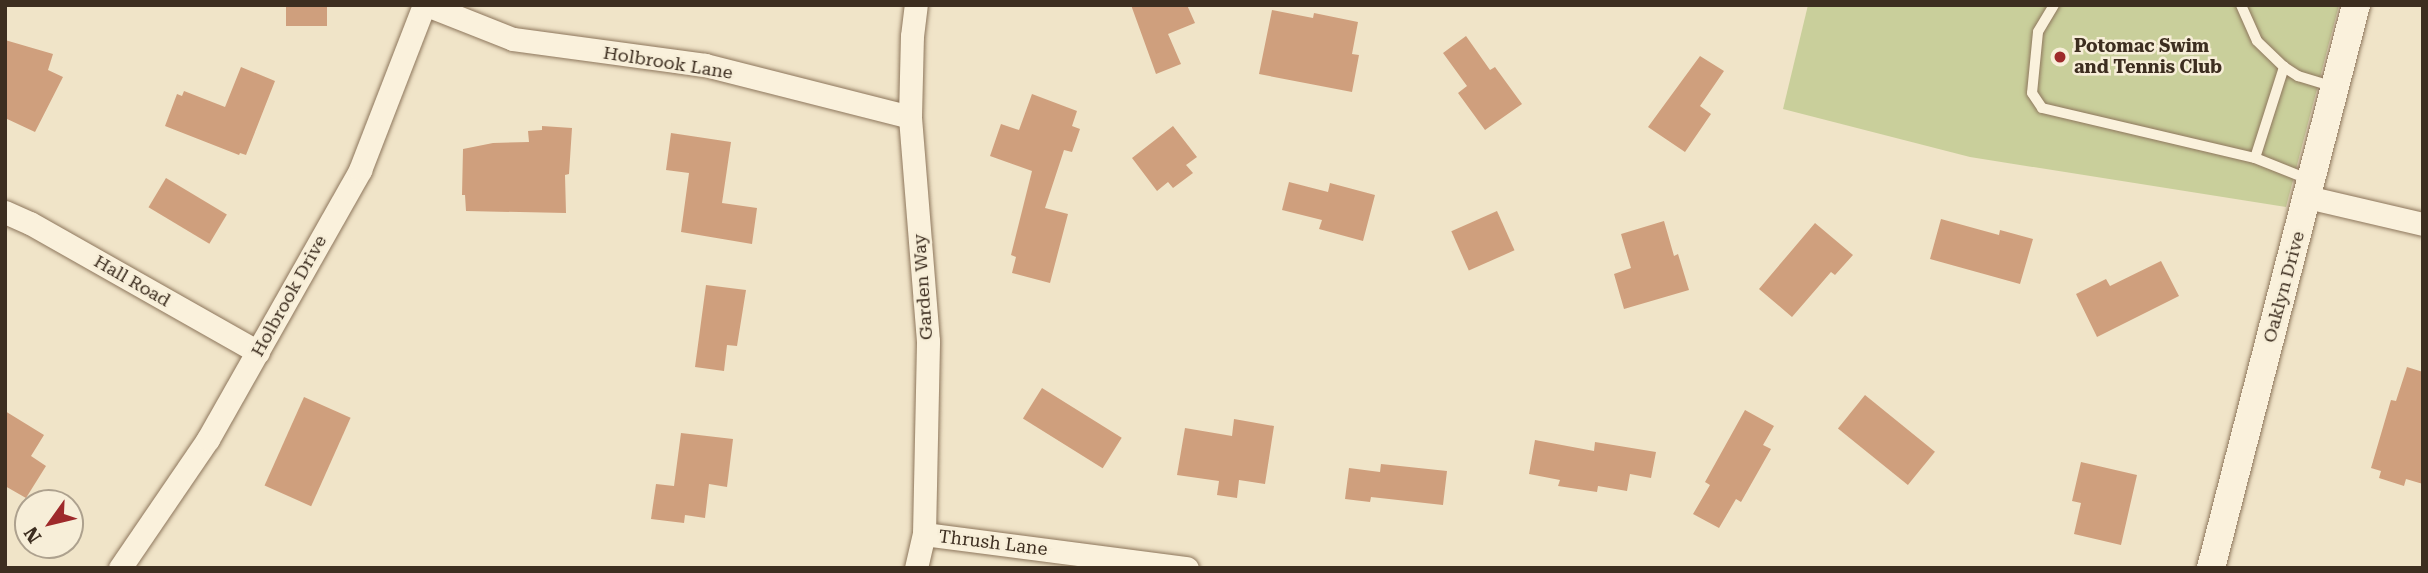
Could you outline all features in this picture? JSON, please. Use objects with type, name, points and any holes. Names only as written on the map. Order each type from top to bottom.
[{"type":"street","name":"Holbrook Lane","points":[[426,5],[513,39],[705,65],[910,117]]},
{"type":"street","name":"Holbrook Drive","points":[[120,568],[208,439],[360,170],[426,5]]},
{"type":"street","name":"Garden Way","points":[[916,5],[912,36],[910,117],[928,341],[924,534],[916,568]]},
{"type":"street","name":"Oaklyn Drive","points":[[2211,568],[2356,5]]},
{"type":"street","points":[[2309,189],[2423,224]]},
{"type":"street","name":"Hall Road","points":[[5,212],[30,223],[258,352]]},
{"type":"street","name":"Thrush Lane","points":[[924,534],[1187,568]]},
{"type":"lane","points":[[2054,5],[2038,32],[2032,93],[2042,108],[2255,159],[2309,189]]},
{"type":"lane","points":[[2241,5],[2257,41],[2284,67],[2298,76],[2335,88]]},
{"type":"lane","points":[[2255,159],[2284,67]]},
{"type":"green space","name":"Potomac Swim and Tennis Club","points":[[1808,5],[2339,5],[2286,207],[1970,157],[1783,109]]},
{"type":"building","points":[[286,5],[327,5],[327,26],[286,26]]},
{"type":"building","points":[[1131,5],[1187,5],[1195,23],[1168,34],[1181,64],[1156,74]]},
{"type":"building","points":[[1272,10],[1313,18],[1314,13],[1358,22],[1352,54],[1359,55],[1352,92],[1259,74]]},
{"type":"building","points":[[1466,36],[1490,70],[1495,67],[1522,104],[1485,130],[1458,93],[1467,86],[1443,53]]},
{"type":"building","points":[[5,40],[53,54],[48,70],[63,77],[35,132],[5,118]]},
{"type":"building","points":[[1700,56],[1724,71],[1700,106],[1711,114],[1685,152],[1648,127]]},
{"type":"building","points":[[241,67],[275,81],[246,155],[239,155],[165,126],[177,94],[182,96],[184,91],[225,107]]},
{"type":"building","points":[[1032,94],[1077,111],[1072,126],[1080,129],[1072,152],[1064,150],[1045,208],[1068,214],[1050,283],[1012,273],[1016,257],[1011,255],[1032,171],[990,156],[1001,124],[1019,130]]},
{"type":"building","points":[[542,126],[572,128],[569,174],[565,175],[566,213],[466,211],[465,195],[462,195],[463,149],[493,143],[529,142],[528,131],[542,130]]},
{"type":"building","points":[[1173,126],[1197,157],[1186,165],[1193,173],[1173,188],[1168,182],[1157,191],[1132,158]]},
{"type":"building","points":[[671,133],[731,142],[722,203],[757,208],[752,244],[681,232],[689,173],[666,170]]},
{"type":"building","points":[[166,178],[227,215],[209,244],[148,207]]},
{"type":"building","points":[[1289,182],[1328,192],[1330,183],[1375,195],[1363,241],[1319,229],[1322,220],[1282,210]]},
{"type":"building","points":[[1497,211],[1514,250],[1469,271],[1451,231]]},
{"type":"building","points":[[1941,219],[1999,235],[2000,230],[2033,239],[2020,284],[1930,259]]},
{"type":"building","points":[[1664,221],[1674,256],[1678,254],[1689,290],[1624,309],[1614,274],[1631,268],[1621,234]]},
{"type":"building","points":[[1815,223],[1853,255],[1835,275],[1831,272],[1792,317],[1759,289]]},
{"type":"building","points":[[2161,261],[2179,296],[2097,337],[2076,294],[2106,279],[2110,286]]},
{"type":"building","points":[[706,285],[746,290],[737,346],[727,345],[724,371],[695,367]]},
{"type":"building","points":[[2407,367],[2423,372],[2423,484],[2406,479],[2404,486],[2379,478],[2381,471],[2371,468],[2391,400],[2396,401]]},
{"type":"building","points":[[1042,388],[1122,438],[1103,468],[1023,419]]},
{"type":"building","points":[[1865,395],[1935,452],[1908,485],[1838,428]]},
{"type":"building","points":[[304,397],[351,418],[311,506],[265,486]]},
{"type":"building","points":[[1745,410],[1774,426],[1763,445],[1771,449],[1741,502],[1736,499],[1719,528],[1693,514],[1710,485],[1705,482]]},
{"type":"building","points":[[5,411],[44,435],[31,456],[46,466],[32,489],[14,489],[14,491],[5,486]]},
{"type":"building","points":[[1234,419],[1274,426],[1265,484],[1239,480],[1237,498],[1217,495],[1219,481],[1177,475],[1185,428],[1232,436]]},
{"type":"building","points":[[681,433],[733,439],[727,487],[709,484],[705,518],[685,515],[684,523],[651,519],[656,484],[674,486]]},
{"type":"building","points":[[1535,440],[1594,451],[1595,442],[1656,452],[1651,478],[1630,474],[1627,491],[1598,486],[1597,492],[1558,486],[1560,480],[1529,474]]},
{"type":"building","points":[[2081,462],[2137,475],[2121,545],[2074,534],[2081,503],[2072,501]]},
{"type":"building","points":[[1381,464],[1447,471],[1443,505],[1371,497],[1370,502],[1345,499],[1349,468],[1380,472]]},
{"type":"place","name":"Potomac Swim and Tennis Club","points":[[2060,57]]}]
